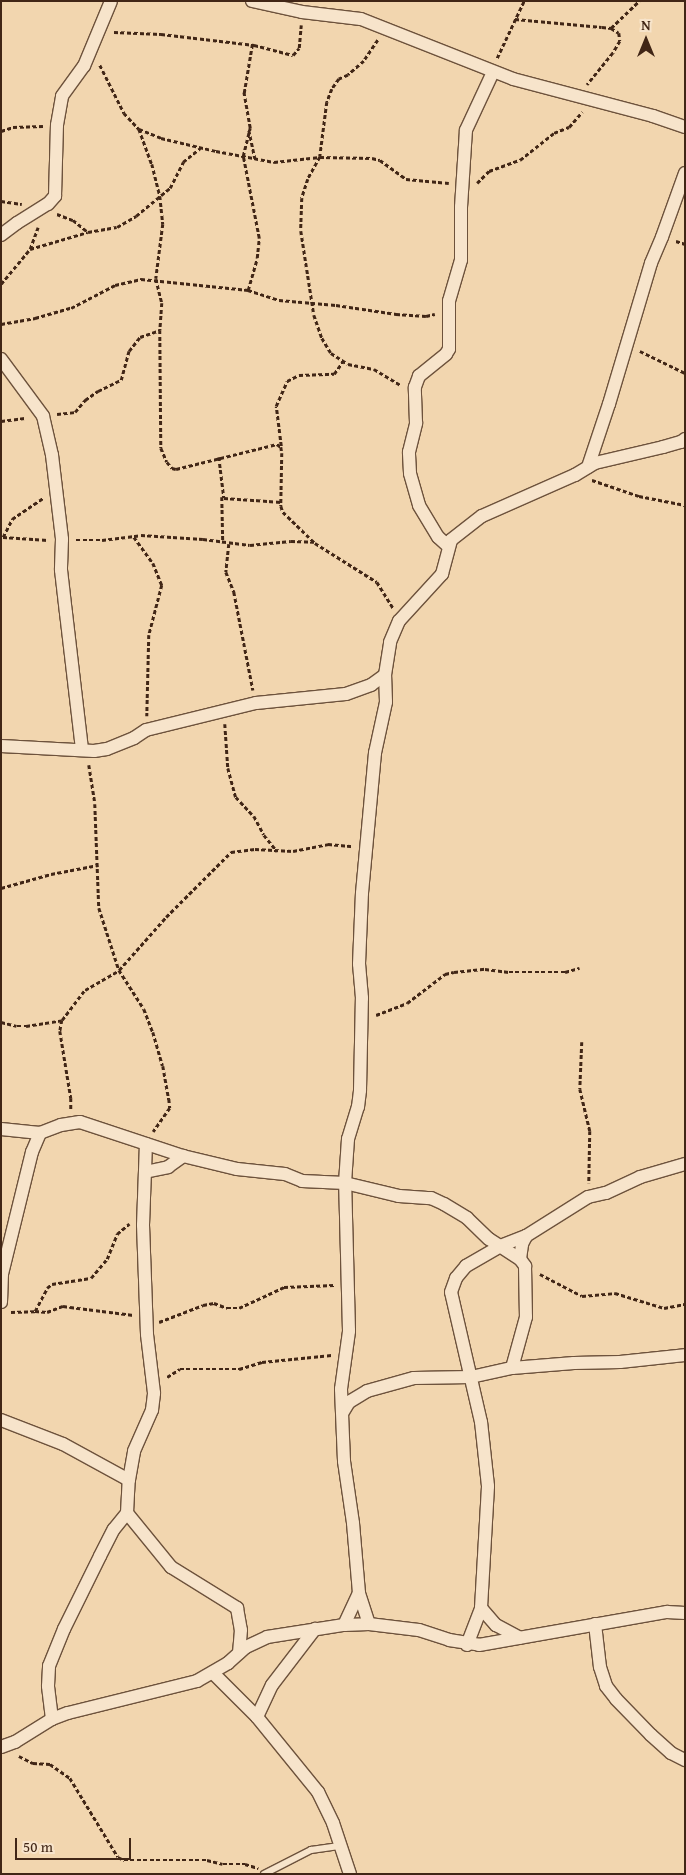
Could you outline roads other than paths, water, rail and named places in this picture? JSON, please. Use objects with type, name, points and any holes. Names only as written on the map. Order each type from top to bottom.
[{"type":"street","points":[[1,235],[48,204],[55,196],[58,125],[65,90],[84,66],[111,1]]},
{"type":"street","points":[[252,1],[302,12],[361,19],[386,27],[493,72],[591,101],[653,116],[685,127]]},
{"type":"street","points":[[448,546],[438,537],[419,505],[410,473],[409,452],[417,417],[415,386],[425,370],[447,352],[450,336],[448,311],[461,260],[460,207],[468,185],[466,130],[493,72]]},
{"type":"street","points":[[588,467],[627,345],[650,263],[662,237],[685,174]]},
{"type":"street","points":[[1,359],[43,416],[52,455],[62,539],[61,570],[82,750]]},
{"type":"street","points":[[369,1624],[359,1593],[353,1523],[344,1461],[341,1389],[349,1331],[345,1183],[348,1139],[359,1098],[362,1018],[359,964],[367,846],[375,753],[386,702],[385,675],[390,642],[399,621],[438,579],[448,546],[457,534],[482,516],[574,476],[595,463],[672,445],[685,439]]},
{"type":"street","points":[[1,746],[82,750],[107,749],[134,738],[146,730],[256,703],[346,694],[371,685],[385,675]]},
{"type":"street","points":[[1,1129],[40,1133],[71,1122],[80,1122],[183,1156],[237,1169],[285,1174],[302,1181],[345,1183],[399,1196],[431,1198],[468,1218],[500,1246],[523,1262]]},
{"type":"street","points":[[1,1302],[2,1274],[32,1152],[40,1133]]},
{"type":"street","points":[[52,1719],[48,1686],[49,1666],[55,1648],[114,1529],[127,1513],[129,1480],[134,1451],[152,1410],[154,1389],[147,1322],[144,1212],[146,1144]]},
{"type":"street","points":[[145,1172],[168,1167],[183,1156]]},
{"type":"street","points":[[468,1645],[481,1608],[488,1486],[481,1422],[451,1292],[456,1278],[466,1266],[500,1246],[526,1236],[588,1197],[606,1193],[626,1182],[685,1164]]},
{"type":"street","points":[[512,1368],[526,1318],[522,1244],[526,1236]]},
{"type":"street","points":[[343,1412],[349,1402],[367,1391],[399,1382],[435,1376],[471,1376],[512,1368],[574,1363],[620,1362],[685,1355]]},
{"type":"street","points":[[1,1420],[63,1444],[129,1480]]},
{"type":"street","points":[[127,1513],[171,1567],[237,1608],[241,1630],[239,1653]]},
{"type":"street","points":[[344,1625],[359,1593]]},
{"type":"street","points":[[481,1608],[496,1625],[520,1638]]},
{"type":"street","points":[[2,1747],[14,1742],[52,1719],[83,1709],[173,1688],[213,1673],[239,1653],[267,1637],[344,1625],[369,1624],[419,1630],[468,1645],[479,1645],[667,1612],[685,1613]]},
{"type":"street","points":[[595,1624],[600,1667],[606,1686],[651,1735],[672,1753],[685,1760]]},
{"type":"street","points":[[257,1717],[272,1685],[316,1629]]},
{"type":"street","points":[[213,1673],[257,1717],[318,1792],[341,1846],[350,1874]]},
{"type":"lane","points":[[265,1873],[311,1850],[341,1846]]}]
